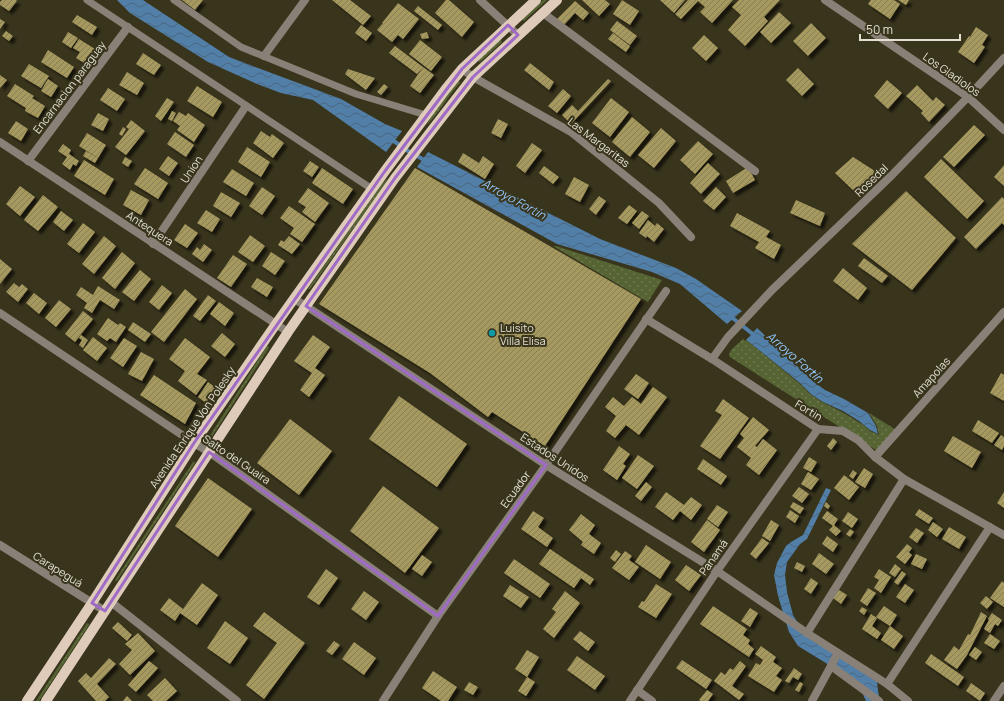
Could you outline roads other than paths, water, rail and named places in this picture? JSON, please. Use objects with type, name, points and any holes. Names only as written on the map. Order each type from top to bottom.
[{"type":"main road","points":[[426,115],[462,69],[536,0]]},
{"type":"main road","points":[[46,701],[288,332],[395,178],[473,77],[557,0]]},
{"type":"main road","name":"Avenida Enrique Von Polesky","points":[[27,701],[92,603],[194,443],[276,324],[426,115]]},
{"type":"street","points":[[264,56],[305,0]]},
{"type":"street","points":[[480,0],[518,35]]},
{"type":"street","name":"Los Gladiolos","points":[[825,0],[968,97],[1004,130]]},
{"type":"street","points":[[543,13],[755,170]]},
{"type":"street","name":"Encarnacion paraguay","points":[[28,160],[128,27]]},
{"type":"street","name":"Rosedal","points":[[712,359],[728,336],[772,290],[891,176],[1004,58]]},
{"type":"street","name":"Las Margaritas","points":[[462,69],[473,77],[571,132],[659,203],[691,237]]},
{"type":"street","name":"Union","points":[[153,244],[246,106]]},
{"type":"street","name":"Antequera","points":[[0,142],[288,332]]},
{"type":"street","name":"Ecuador","points":[[383,701],[438,616],[546,465],[666,291]]},
{"type":"street","name":"Estados Unidos","points":[[294,299],[546,465],[716,571],[807,633],[887,684],[908,701]]},
{"type":"street","name":"Amapolas","points":[[875,457],[1004,312]]},
{"type":"street","name":"Salto del Guaira","points":[[0,313],[194,443],[210,452],[438,616]]},
{"type":"street","name":"Fortin","points":[[646,319],[712,359],[818,429],[843,431],[858,440],[875,457],[904,479],[1004,535]]},
{"type":"street","name":"Panamá","points":[[630,701],[716,571],[818,429]]},
{"type":"street","points":[[807,633],[904,479]]},
{"type":"street","points":[[887,684],[990,527]]},
{"type":"street","name":"Carapeguá","points":[[0,545],[105,611]]},
{"type":"street","points":[[111,602],[237,701]]},
{"type":"street","points":[[812,701],[838,653]]},
{"type":"street","points":[[831,666],[880,701]]},
{"type":"street","points":[[994,701],[1004,686]]},
{"type":"street","points":[[637,690],[652,701]]},
{"type":"lane","points":[[87,0],[372,190]]},
{"type":"lane","points":[[174,0],[241,47],[356,94],[426,115]]},
{"type":"water","points":[[117,0],[143,0],[229,57],[341,99],[385,124],[402,131],[386,152],[313,100],[281,93],[208,62],[130,13]]},
{"type":"water","points":[[428,152],[600,239],[676,268],[696,279],[742,311],[727,324],[680,284],[652,272],[557,244],[417,167]]},
{"type":"water","points":[[755,326],[814,382],[825,390],[868,413],[876,426],[878,434],[843,411],[812,395],[800,383],[744,338]]},
{"type":"water","points":[[826,488],[831,490],[807,539],[800,544],[787,562],[785,575],[787,592],[793,615],[804,633],[877,682],[881,701],[866,701],[857,682],[798,646],[789,632],[778,596],[774,575],[777,563],[786,546],[803,535]]},
{"type":"waterway","name":"Arroyo Fortín","points":[[391,139],[426,161]]},
{"type":"waterway","name":"Arroyo Fortín","points":[[730,316],[754,335]]},
{"type":"place","name":"Luisito Villa Elisa","points":[[492,333]]}]
